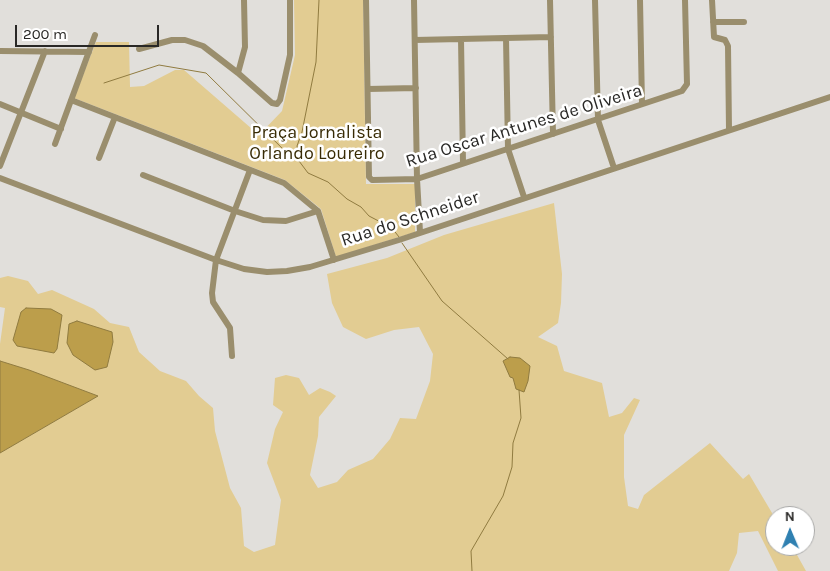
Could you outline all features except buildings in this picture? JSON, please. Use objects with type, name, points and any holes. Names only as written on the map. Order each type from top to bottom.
[{"type":"street","points":[[238,73],[245,47],[244,0]]},
{"type":"street","points":[[139,49],[172,40],[186,40],[203,46],[272,103],[277,104],[280,100],[290,55],[290,0]]},
{"type":"street","points":[[366,0],[368,89],[416,88]]},
{"type":"street","points":[[414,0],[417,179],[420,232]]},
{"type":"street","points":[[550,0],[553,134]]},
{"type":"street","points":[[594,0],[598,120],[614,168]]},
{"type":"street","points":[[640,0],[642,104]]},
{"type":"street","name":"Rua Oscar Antunes de Oliveira","points":[[368,89],[370,179],[417,179],[682,91],[686,88],[685,0]]},
{"type":"street","points":[[712,0],[714,37],[725,40],[728,46],[729,130]]},
{"type":"street","points":[[713,22],[744,22]]},
{"type":"street","points":[[55,144],[95,35]]},
{"type":"street","points":[[415,40],[551,37]]},
{"type":"street","points":[[506,38],[508,149],[524,198]]},
{"type":"street","points":[[461,39],[463,163]]},
{"type":"street","points":[[0,51],[89,52]]},
{"type":"street","points":[[0,166],[44,51]]},
{"type":"street","name":"Rua do Schneider","points":[[0,178],[216,260],[244,269],[267,272],[288,271],[334,260],[401,239],[830,97]]},
{"type":"street","points":[[71,100],[284,183],[318,211],[334,260]]},
{"type":"street","points":[[0,104],[61,129]]},
{"type":"street","points":[[99,158],[115,118]]},
{"type":"street","points":[[232,356],[230,328],[213,302],[212,293],[216,260],[250,170]]},
{"type":"street","points":[[143,176],[263,220],[286,221],[318,211]]},
{"type":"green space","name":"Praça Jornalista Orlando Loureiro","points":[[294,0],[363,0],[366,184],[415,184],[415,232],[336,257],[321,209],[285,180],[74,98],[96,42],[129,42],[130,87],[144,86],[175,70],[184,70],[259,135],[282,111],[295,55]]},
{"type":"green space","points":[[554,203],[562,274],[561,303],[558,323],[538,337],[557,346],[564,371],[602,383],[609,417],[622,413],[634,398],[640,400],[624,435],[624,477],[628,506],[638,509],[644,495],[710,443],[743,479],[749,474],[768,506],[765,506],[765,545],[758,531],[739,533],[737,553],[729,571],[0,571],[0,453],[98,396],[0,361],[0,344],[5,308],[0,307],[0,278],[8,276],[28,281],[38,294],[52,290],[94,309],[110,323],[129,327],[139,352],[160,371],[186,381],[213,408],[215,431],[230,488],[241,508],[244,546],[254,552],[275,545],[281,500],[267,463],[275,429],[283,412],[273,405],[275,378],[286,375],[299,378],[309,395],[320,388],[336,396],[319,417],[318,436],[310,475],[318,488],[337,482],[348,470],[373,459],[390,439],[400,418],[416,419],[430,381],[433,354],[419,327],[394,330],[366,339],[343,327],[332,303],[327,274],[387,258],[444,235]]},
{"type":"green space","points":[[770,556],[798,556],[806,571],[778,571]]},
{"type":"shaded area","points":[[26,308],[51,309],[62,315],[57,349],[54,353],[17,346],[13,340],[21,312]]},
{"type":"shaded area","points":[[77,321],[112,332],[113,342],[107,367],[95,370],[73,355],[67,343],[69,324]]},
{"type":"shaded area","points":[[510,357],[520,358],[530,366],[524,392],[516,389],[513,378],[510,377],[503,361]]},
{"type":"shaded area","points":[[0,361],[29,370],[98,396],[0,453]]},
{"type":"waterway","points":[[319,0],[316,62],[302,132],[297,146],[299,161],[308,173],[328,182],[347,199],[361,207],[369,216],[392,228],[399,237]]},
{"type":"waterway","points":[[104,83],[159,65],[206,73],[290,156],[299,161]]},
{"type":"waterway","points":[[402,243],[442,301],[508,359]]},
{"type":"waterway","points":[[472,571],[471,551],[503,496],[512,467],[513,443],[521,418],[519,390]]}]
